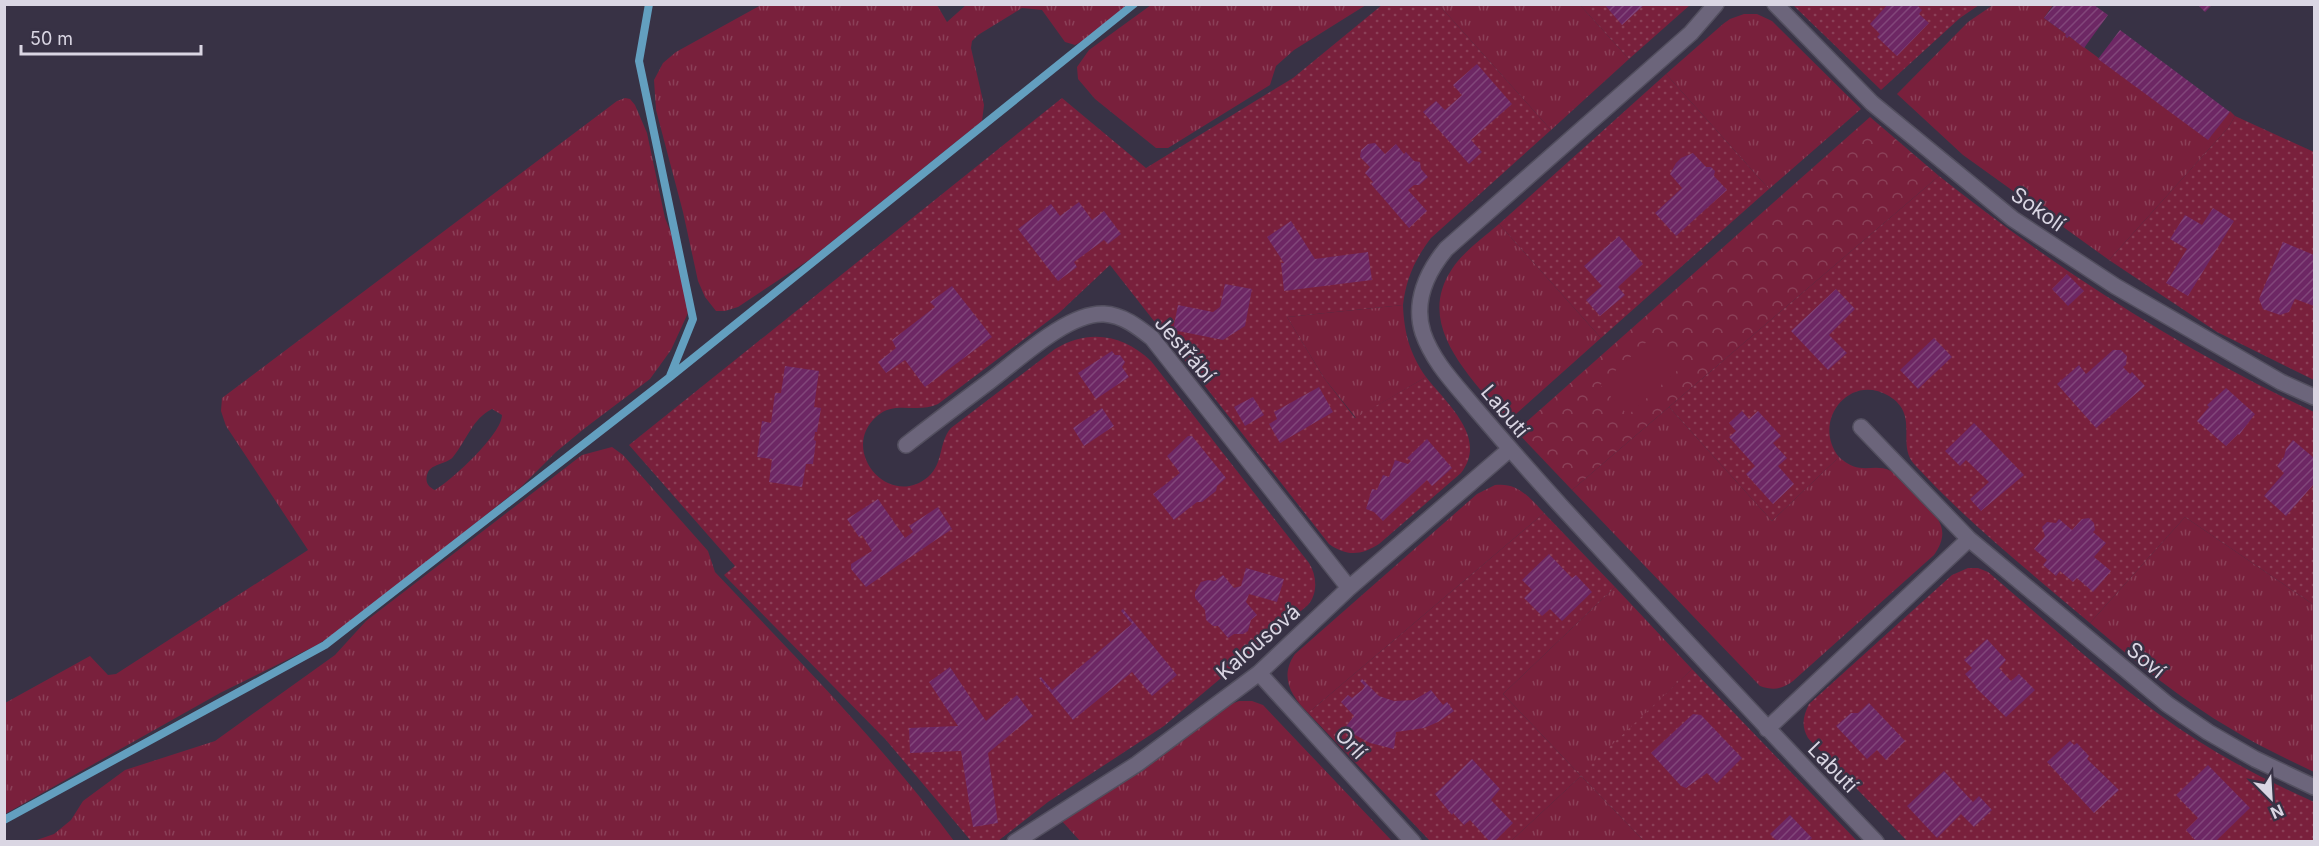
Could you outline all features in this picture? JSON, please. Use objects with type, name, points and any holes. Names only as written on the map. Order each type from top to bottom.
[{"type":"street","name":"Labutí","points":[[1716,4],[1691,33],[1446,249],[1431,268],[1422,291],[1420,309],[1422,329],[1429,349],[1440,366],[1509,449],[1767,729],[1875,842]]},
{"type":"street","name":"Sokolí","points":[[1774,4],[1872,103],[2013,219],[2115,286],[2281,382],[2314,397]]},
{"type":"street","name":"Jestřábí","points":[[906,445],[1062,329],[1087,316],[1104,314],[1122,318],[1137,325],[1152,338],[1348,588]]},
{"type":"street","name":"Soví","points":[[1861,427],[1969,539],[2167,704],[2208,732],[2255,759],[2314,787]]},
{"type":"street","name":"Kalousová","points":[[1015,842],[1137,764],[1259,673],[1348,588],[1509,449]]},
{"type":"street","points":[[1767,729],[1969,539]]},
{"type":"street","name":"Orlí","points":[[1259,673],[1413,842]]},
{"type":"green space","points":[[1152,4],[1366,5],[1294,50],[1276,66],[1270,85],[1168,148],[1156,148],[1095,99],[1078,79],[1077,67],[1089,50]]},
{"type":"green space","points":[[761,5],[937,5],[947,22],[966,5],[1133,5],[1097,34],[1075,45],[1065,42],[1042,10],[1022,8],[978,35],[972,41],[971,48],[984,105],[982,121],[809,260],[738,307],[716,311],[705,297],[698,281],[683,212],[656,110],[654,80],[663,63],[676,52]]},
{"type":"green space","points":[[1382,5],[1439,5],[1551,130],[1431,238],[1412,270],[1403,305],[1287,317],[1324,378],[1355,418],[1426,377],[1462,422],[1470,447],[1468,460],[1461,473],[1379,544],[1354,553],[1336,548],[1329,544],[1110,265],[1060,312],[938,404],[922,408],[891,409],[877,416],[866,430],[863,445],[866,459],[873,472],[884,481],[898,486],[913,485],[928,477],[937,466],[944,440],[951,428],[1055,349],[1081,338],[1106,337],[1118,340],[1141,352],[1151,361],[1309,563],[1314,573],[1315,590],[1308,605],[1164,726],[1048,802],[998,841],[971,841],[886,740],[724,575],[735,566],[629,445],[1062,98],[1146,168],[1293,78]]},
{"type":"green space","points":[[1439,5],[1580,5],[1629,59],[1551,130]]},
{"type":"green space","points":[[1580,5],[1690,5],[1629,59]]},
{"type":"green space","points":[[1793,5],[1979,5],[1960,18],[1881,90]]},
{"type":"green space","points":[[1993,5],[2053,5],[2044,18],[2066,34],[2067,38],[2069,36],[2208,139],[2230,111],[2235,116],[2228,128],[2109,260],[1963,155],[1897,94],[1968,22]]},
{"type":"green space","points":[[1744,14],[1757,14],[1772,21],[1861,109],[1769,189],[1666,74],[1723,24]]},
{"type":"green space","points":[[1666,74],[1769,189],[1601,338],[1499,224]]},
{"type":"green space","points":[[630,99],[647,133],[665,218],[674,240],[687,294],[688,313],[671,350],[650,379],[585,428],[556,452],[521,487],[345,627],[317,645],[220,693],[5,814],[5,703],[90,656],[108,675],[116,674],[308,550],[226,426],[221,411],[222,398],[617,101]],"holes":[[[492,409],[502,415],[494,433],[464,467],[435,490],[429,486],[427,475],[431,468],[453,457],[479,418]]]},
{"type":"green space","points":[[2235,116],[2314,152],[2314,380],[2217,332],[2109,260],[2228,128]]},
{"type":"green space","points":[[1870,117],[1939,176],[1572,490],[1516,431]]},
{"type":"green space","points":[[1939,176],[2028,243],[2120,305],[2215,361],[2314,412],[2314,605],[2185,517],[2090,623],[1978,527],[1914,464],[1907,447],[1906,420],[1898,404],[1889,396],[1874,390],[1860,390],[1838,404],[1829,429],[1831,443],[1839,457],[1772,521],[1669,407]]},
{"type":"green space","points":[[1499,224],[1601,338],[1507,422],[1452,351],[1444,332],[1440,311],[1442,290],[1452,269],[1467,251]]},
{"type":"green space","points":[[1403,305],[1409,343],[1426,377],[1356,418],[1324,378],[1287,317]]},
{"type":"green space","points":[[1653,336],[1681,367],[1628,415],[1600,385]]},
{"type":"green space","points":[[1669,407],[1772,521],[1839,457],[1854,466],[1884,469],[1901,478],[1935,514],[1942,529],[1940,545],[1934,555],[1793,681],[1778,688],[1760,686],[1572,490]]},
{"type":"green space","points":[[612,447],[623,455],[708,551],[715,572],[869,737],[927,805],[954,841],[34,841],[54,834],[71,820],[83,801],[125,770],[215,741],[335,655],[366,621],[582,455]]},
{"type":"green space","points":[[1495,485],[1510,486],[1523,492],[1544,513],[1308,713],[1289,686],[1288,671],[1295,654],[1477,494]]},
{"type":"green space","points":[[1544,513],[1615,587],[1503,694],[1580,775],[1692,669],[1857,841],[1644,841],[1581,776],[1511,841],[1430,841],[1308,713]]},
{"type":"green space","points":[[2185,517],[2314,605],[2314,772],[2253,741],[2195,706],[2090,623]]},
{"type":"green space","points":[[1968,568],[1978,568],[1988,572],[2116,681],[2178,728],[2235,763],[2314,802],[2314,841],[1907,841],[1808,738],[1804,729],[1804,717],[1809,704],[1952,575]]},
{"type":"green space","points":[[1615,587],[1692,669],[1581,776],[1503,694]]},
{"type":"green space","points":[[1239,701],[1252,701],[1263,705],[1392,841],[1080,841],[1061,820],[1145,768],[1229,705]]},
{"type":"green space","points":[[1581,776],[1644,841],[1511,841]]},
{"type":"building","points":[[1604,4],[1645,4],[1622,25]]},
{"type":"building","points":[[1888,4],[1916,4],[1922,10],[1919,14],[1929,23],[1897,56],[1877,37],[1880,34],[1870,24]]},
{"type":"building","points":[[2197,4],[2213,4],[2205,12]]},
{"type":"building","points":[[2054,5],[2094,5],[2108,15],[2084,48],[2069,36],[2067,38],[2066,34],[2044,18]]},
{"type":"building","points":[[2120,30],[2230,112],[2208,140],[2098,59]]},
{"type":"building","points":[[1477,64],[1512,104],[1471,140],[1482,152],[1469,164],[1423,112],[1436,101],[1445,110],[1462,95],[1453,85]]},
{"type":"building","points":[[1375,143],[1385,154],[1396,144],[1404,154],[1406,152],[1414,161],[1420,162],[1421,169],[1428,177],[1419,185],[1414,185],[1408,190],[1427,211],[1409,228],[1371,184],[1373,182],[1365,173],[1370,167],[1360,157],[1361,150],[1368,144]]},
{"type":"building","points":[[1693,153],[1706,167],[1711,167],[1715,171],[1714,176],[1727,190],[1676,236],[1655,213],[1682,188],[1670,174],[1681,158]]},
{"type":"building","points":[[1079,202],[1092,220],[1104,211],[1121,234],[1108,244],[1104,240],[1074,262],[1077,267],[1058,281],[1018,229],[1051,204],[1060,216]]},
{"type":"building","points":[[2213,208],[2234,221],[2188,296],[2166,283],[2187,249],[2170,239],[2185,215],[2202,225]]},
{"type":"building","points":[[1291,221],[1315,259],[1368,252],[1372,280],[1284,291],[1281,263],[1284,263],[1267,237]]},
{"type":"building","points":[[1619,236],[1643,264],[1618,287],[1625,295],[1600,316],[1586,300],[1602,286],[1584,266]]},
{"type":"building","points":[[2283,242],[2314,255],[2314,306],[2295,299],[2289,312],[2280,315],[2263,309],[2259,299]]},
{"type":"building","points":[[2067,274],[2084,291],[2068,306],[2052,289]]},
{"type":"building","points":[[1225,284],[1252,289],[1245,326],[1223,340],[1173,330],[1178,305],[1213,312],[1220,307]]},
{"type":"building","points":[[952,286],[992,337],[925,387],[905,360],[886,373],[878,362],[896,348],[892,340],[935,307],[930,302]]},
{"type":"building","points":[[1836,289],[1855,309],[1829,335],[1847,353],[1828,370],[1791,331]]},
{"type":"building","points":[[1934,338],[1952,357],[1918,389],[1900,370]]},
{"type":"building","points":[[2113,350],[2121,350],[2127,356],[2126,365],[2123,367],[2130,374],[2132,372],[2145,386],[2096,428],[2057,384],[2079,365],[2086,374]]},
{"type":"building","points":[[1112,351],[1115,355],[1120,355],[1125,362],[1122,367],[1129,377],[1096,399],[1078,373]]},
{"type":"building","points":[[785,366],[819,371],[814,407],[821,408],[817,432],[815,432],[813,464],[806,464],[802,487],[769,482],[772,459],[757,457],[762,421],[771,423],[775,393],[781,393]]},
{"type":"building","points":[[1319,387],[1333,412],[1280,443],[1269,424],[1277,419],[1274,412]]},
{"type":"building","points":[[2226,388],[2255,414],[2239,435],[2226,446],[2197,421],[2209,407],[2207,405]]},
{"type":"building","points":[[1253,397],[1264,415],[1245,426],[1234,407]]},
{"type":"building","points":[[1102,408],[1114,426],[1084,446],[1073,428]]},
{"type":"building","points":[[1742,411],[1749,419],[1758,411],[1781,436],[1773,443],[1787,458],[1778,466],[1794,484],[1773,504],[1746,474],[1755,466],[1729,437],[1736,431],[1729,423]]},
{"type":"building","points":[[1974,423],[2024,475],[1981,511],[1970,499],[1989,482],[1966,460],[1960,466],[1945,451]]},
{"type":"building","points":[[1188,436],[1192,436],[1226,478],[1217,486],[1216,491],[1174,520],[1153,494],[1180,473],[1167,456]]},
{"type":"building","points":[[1427,439],[1452,468],[1432,486],[1427,480],[1383,521],[1374,512],[1366,509],[1372,489],[1377,490],[1383,475],[1389,477],[1395,460],[1408,464],[1411,461],[1407,458]]},
{"type":"building","points":[[2293,440],[2314,458],[2314,486],[2286,516],[2264,496],[2284,473],[2277,466]]},
{"type":"building","points":[[878,499],[905,538],[913,532],[909,526],[938,507],[952,529],[866,587],[851,569],[851,564],[872,551],[862,535],[859,537],[847,519]]},
{"type":"building","points":[[2089,518],[2094,523],[2093,532],[2106,543],[2094,557],[2111,571],[2093,592],[2077,578],[2073,582],[2060,571],[2056,576],[2043,565],[2047,560],[2034,549],[2045,536],[2042,527],[2047,522],[2056,523],[2059,519],[2072,530],[2082,519]]},
{"type":"building","points":[[1549,554],[1572,578],[1576,575],[1592,592],[1562,621],[1550,609],[1542,616],[1524,598],[1532,590],[1522,580]]},
{"type":"building","points":[[1246,568],[1284,579],[1277,602],[1249,594],[1246,602],[1257,615],[1251,620],[1248,631],[1228,638],[1218,626],[1213,626],[1206,620],[1205,610],[1195,598],[1195,592],[1201,582],[1215,581],[1223,575],[1234,588],[1241,586]]},
{"type":"building","points":[[1123,609],[1177,675],[1152,696],[1132,672],[1073,720],[1039,678],[1041,677],[1052,690],[1132,624],[1121,611]]},
{"type":"building","points":[[1987,639],[2006,660],[1999,668],[2011,681],[2019,674],[2035,690],[2006,717],[1965,674],[1972,668],[1964,660]]},
{"type":"building","points":[[950,667],[986,721],[1017,695],[1033,716],[988,753],[998,823],[973,827],[961,751],[910,753],[909,728],[958,726],[929,682]]},
{"type":"building","points":[[1362,679],[1379,696],[1394,701],[1414,700],[1431,690],[1443,705],[1447,702],[1454,711],[1424,728],[1396,732],[1394,749],[1370,743],[1344,729],[1354,716],[1341,702],[1348,695],[1352,698],[1362,690],[1365,686],[1360,681]]},
{"type":"building","points":[[1869,703],[1905,741],[1886,760],[1877,750],[1867,759],[1836,726],[1851,713],[1858,713]]},
{"type":"building","points":[[1693,714],[1701,715],[1742,758],[1717,783],[1707,773],[1686,788],[1681,786],[1651,753]]},
{"type":"building","points":[[2070,741],[2074,745],[2077,743],[2089,756],[2087,759],[2119,790],[2094,813],[2047,762]]},
{"type":"building","points":[[1472,759],[1500,789],[1491,800],[1513,823],[1494,842],[1490,842],[1470,820],[1464,825],[1453,813],[1452,815],[1435,794]]},
{"type":"building","points":[[2208,765],[2250,808],[2215,842],[2197,842],[2186,830],[2198,818],[2176,795]]},
{"type":"building","points":[[1944,771],[1973,802],[1979,796],[1992,810],[1974,827],[1961,814],[1937,838],[1907,806]]},
{"type":"building","points":[[1790,815],[1812,838],[1808,842],[1774,842],[1776,840],[1770,834]]},
{"type":"waterway","points":[[649,4],[639,61],[693,319],[670,376]]},
{"type":"waterway","points":[[4,820],[325,645],[670,377],[1134,4]]}]
